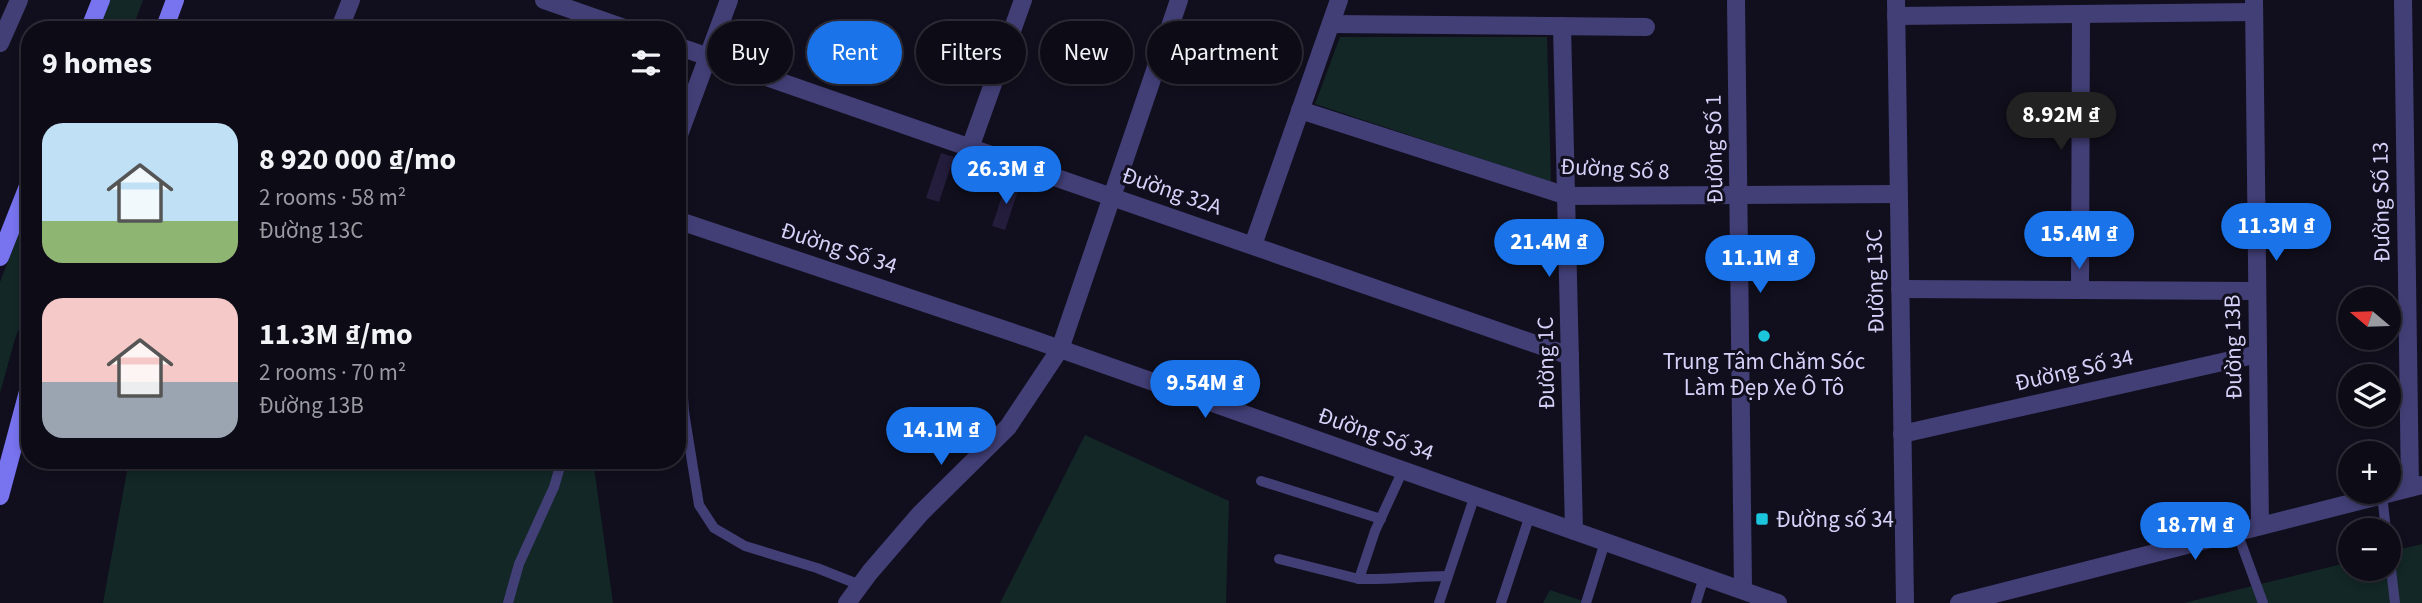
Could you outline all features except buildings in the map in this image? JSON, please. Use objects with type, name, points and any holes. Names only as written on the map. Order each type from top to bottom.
[{"type":"main road","points":[[93,21],[101,0]]},
{"type":"main road","points":[[167,21],[175,0]]},
{"type":"main road","points":[[0,257],[7,218],[21,195]]},
{"type":"main road","points":[[0,496],[21,418]]},
{"type":"street","points":[[0,43],[19,0]]},
{"type":"street","points":[[343,21],[351,0]]},
{"type":"street","points":[[544,0],[576,5],[611,21]]},
{"type":"street","points":[[722,21],[729,0]]},
{"type":"street","points":[[970,148],[1023,0]]},
{"type":"street","points":[[847,603],[920,514],[1008,428],[1060,349],[1179,0]]},
{"type":"street","points":[[1252,245],[1339,0]]},
{"type":"street","name":"Đường Số 1","points":[[1736,0],[1754,597]]},
{"type":"street","name":"Đường Số 13","points":[[2403,0],[2416,486]]},
{"type":"street","points":[[1896,8],[2081,14],[2254,6]]},
{"type":"street","name":"Đường 13B","points":[[2254,6],[2260,526]]},
{"type":"street","name":"Đường 13C","points":[[1896,8],[1905,603]]},
{"type":"street","points":[[2080,290],[2081,14]]},
{"type":"street","points":[[1331,24],[1646,27]]},
{"type":"street","name":"Đường 1C","points":[[1562,26],[1574,531]]},
{"type":"street","name":"Đường 32A","points":[[686,49],[707,56]]},
{"type":"street","points":[[686,117],[707,62]]},
{"type":"street","name":"Đường 32A","points":[[786,84],[1570,356]]},
{"type":"street","name":"Đường Số 8","points":[[1300,110],[1567,196],[1898,194]]},
{"type":"street","name":"Đường Số 34","points":[[686,223],[1060,349],[1475,495],[1754,597],[1778,603]]},
{"type":"street","points":[[1900,289],[2257,291]]},
{"type":"street","name":"Đường Số 34","points":[[1902,434],[2258,354]]},
{"type":"street","points":[[1959,603],[2347,504]]},
{"type":"lane","points":[[686,424],[699,505],[714,528],[745,546],[817,568],[860,585]]},
{"type":"lane","points":[[508,603],[519,564],[554,487],[559,469]]},
{"type":"lane","points":[[1359,579],[1402,470]]},
{"type":"lane","points":[[1262,481],[1381,519]]},
{"type":"lane","points":[[1439,603],[1475,495]]},
{"type":"lane","points":[[1501,603],[1530,515]]},
{"type":"lane","points":[[2237,532],[2263,603]]},
{"type":"lane","points":[[1586,603],[1605,542]]},
{"type":"lane","points":[[1279,559],[1359,579],[1447,576]]},
{"type":"lane","points":[[1696,603],[1704,577]]},
{"type":"lane","points":[[2392,581],[2395,603]]},
{"type":"green space","points":[[110,0],[143,0],[135,21],[102,21]]},
{"type":"green space","points":[[1340,37],[1547,37],[1551,182],[1315,104]]},
{"type":"green space","points":[[21,228],[21,323],[0,393],[0,282]]},
{"type":"green space","points":[[1085,435],[1229,501],[1226,603],[1000,603]]},
{"type":"green space","points":[[127,469],[594,469],[613,603],[103,603]]},
{"type":"green space","points":[[2422,544],[2422,603],[2184,603],[2338,565],[2338,581],[2401,581],[2401,549]]},
{"type":"green space","points":[[1550,590],[1589,603],[1543,603]]},
{"type":"place","name":"Trung Tâm Chăm Sóc Làm Đẹp Xe Ô Tô","points":[[1764,336]]},
{"type":"place","name":"Đường số 34","points":[[1762,519]]}]
